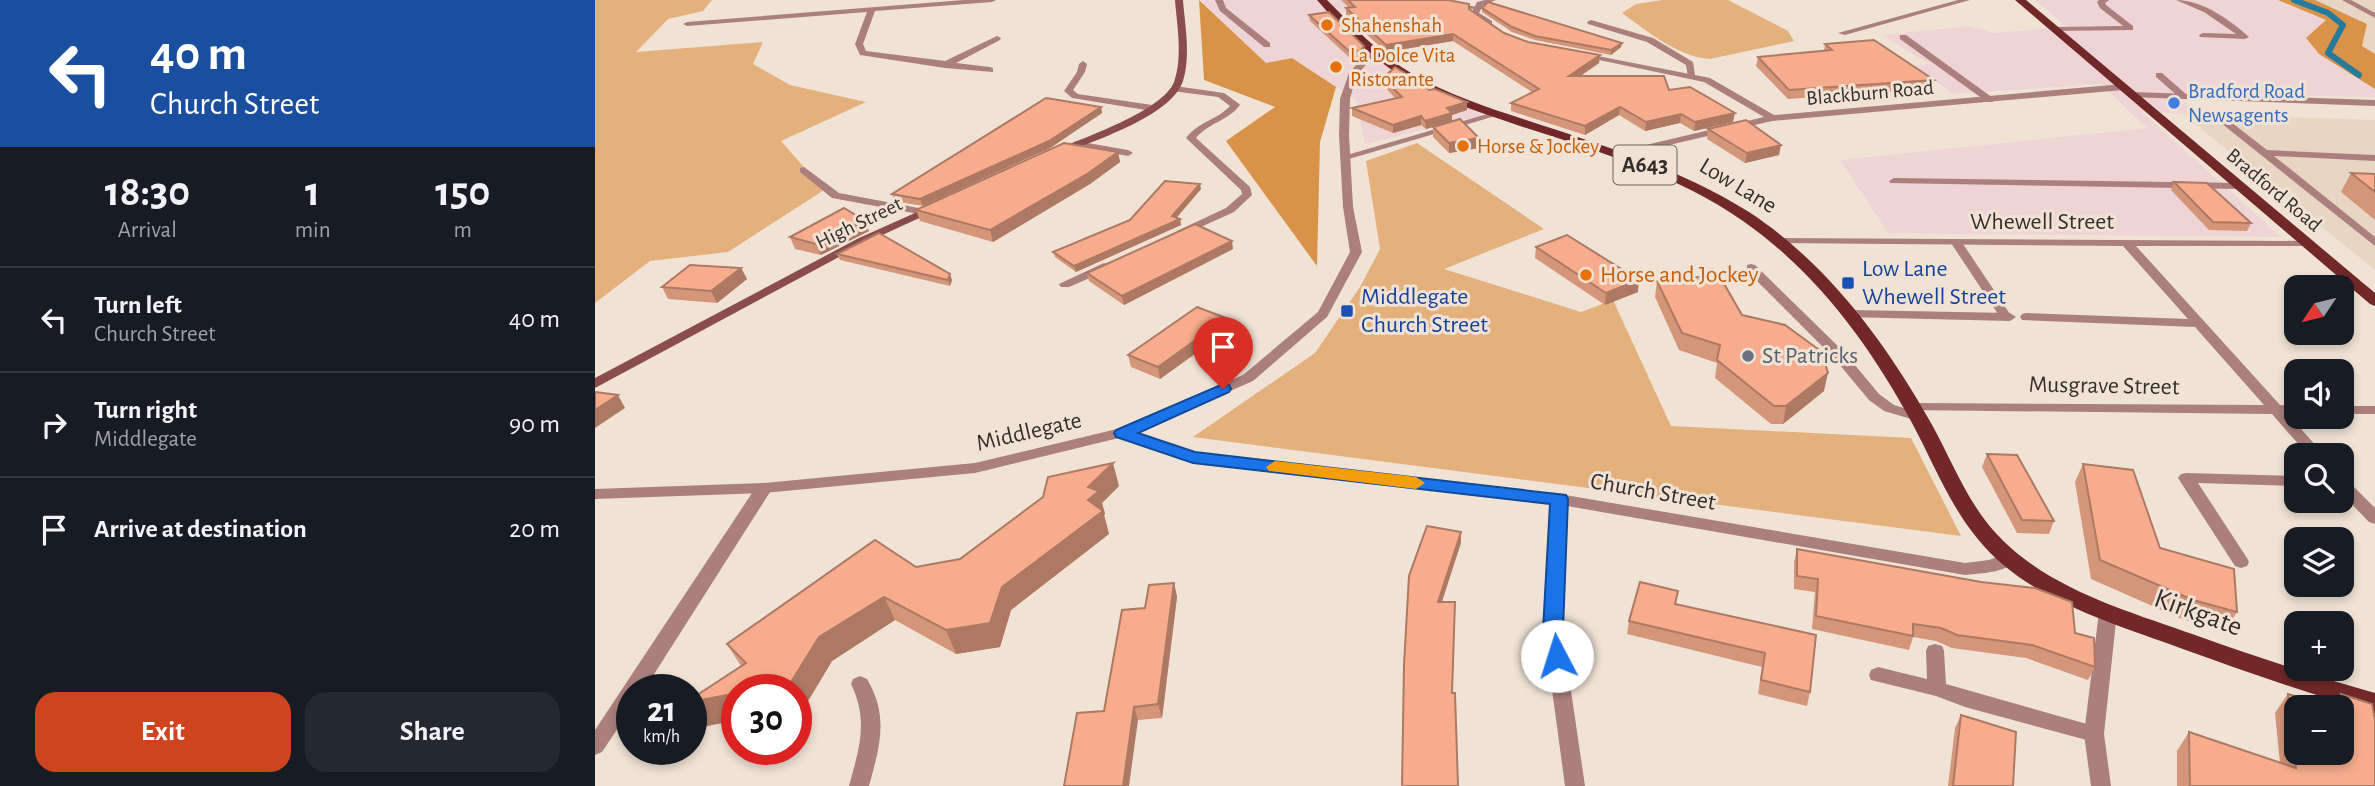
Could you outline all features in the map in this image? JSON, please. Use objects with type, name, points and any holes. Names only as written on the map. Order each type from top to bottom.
[{"type":"main road","points":[[1051,155],[1152,108],[1175,89],[1181,63],[1179,0]]},
{"type":"main road","name":"Low Lane","points":[[1322,0],[1379,54],[1414,80],[1497,114],[1670,174],[1706,192],[1779,240],[1815,273],[1851,314],[1915,412],[1972,517],[2010,558]]},
{"type":"main road","name":"Bradford Road","points":[[2020,0],[2375,301]]},
{"type":"main road","name":"High Street","points":[[595,384],[863,240],[949,201]]},
{"type":"main road","name":"Kirkgate","points":[[2010,558],[2054,586],[2108,612],[2312,686],[2375,703]]},
{"type":"street","points":[[687,24],[992,0]]},
{"type":"street","points":[[1219,0],[1223,9],[1267,46]]},
{"type":"street","points":[[1427,0],[1478,8]]},
{"type":"street","points":[[1492,0],[1478,8],[1475,13],[1497,29]]},
{"type":"street","points":[[1842,33],[1966,0]]},
{"type":"street","points":[[2054,29],[2130,28],[2103,6],[2101,2],[2105,0]]},
{"type":"street","points":[[2181,0],[2207,10],[2245,37],[2203,35]]},
{"type":"street","points":[[2346,0],[2375,16]]},
{"type":"street","points":[[872,9],[859,44],[863,53],[990,71]]},
{"type":"street","points":[[1591,22],[1650,40],[1690,64],[1691,75]]},
{"type":"street","points":[[1902,37],[1990,100]]},
{"type":"street","points":[[945,65],[997,38]]},
{"type":"street","points":[[1571,53],[1707,80],[1772,118]]},
{"type":"street","name":"Middlegate","points":[[595,494],[764,488],[975,468],[1122,433],[1248,378],[1323,314],[1356,252],[1348,207],[1345,99],[1352,75],[1369,57],[1379,54]]},
{"type":"street","points":[[1083,64],[1081,72],[1067,91],[1075,96],[1152,108]]},
{"type":"street","points":[[2159,75],[2184,97]]},
{"type":"street","points":[[1165,240],[1230,210],[1247,195],[1246,189],[1191,138],[1194,132],[1228,114],[1235,105],[1220,95],[1175,89]]},
{"type":"street","name":"Blackburn Road","points":[[1626,158],[1649,147],[1772,118],[1990,100],[2127,91],[2184,97],[2375,103]]},
{"type":"street","points":[[1345,157],[1497,114]]},
{"type":"street","points":[[2224,121],[2375,243]]},
{"type":"street","points":[[1076,144],[1128,153]]},
{"type":"street","points":[[2264,153],[2375,158]]},
{"type":"street","points":[[804,170],[836,196],[924,212]]},
{"type":"street","points":[[1894,181],[2239,186]]},
{"type":"street","name":"Whewell Street","points":[[1779,240],[2306,243]]},
{"type":"street","points":[[1851,314],[2008,317],[1957,243]]},
{"type":"street","points":[[2127,243],[2305,443]]},
{"type":"street","points":[[1065,284],[1115,262]]},
{"type":"street","name":"Musgrave Street","points":[[1751,268],[1805,320],[1874,397],[1889,408],[1915,412],[2284,410]]},
{"type":"street","points":[[2026,317],[2199,323]]},
{"type":"street","points":[[2354,410],[2375,410]]},
{"type":"street","name":"Church Street","points":[[1122,433],[1193,457],[1559,499],[1965,569],[1992,566],[2010,558]]},
{"type":"street","points":[[2241,562],[2186,478],[2284,481]]},
{"type":"street","points":[[642,674],[764,488]]},
{"type":"street","points":[[2354,497],[2375,519]]},
{"type":"street","points":[[1559,499],[1553,630],[1575,786]]},
{"type":"street","points":[[2101,786],[2094,734],[2108,612]]},
{"type":"street","points":[[1935,651],[1937,689]]},
{"type":"street","points":[[1878,675],[2094,734]]},
{"type":"street","points":[[859,786],[872,718],[872,706],[860,684]]},
{"type":"street","points":[[595,746],[616,714]]},
{"type":"shaded area","points":[[595,0],[712,0],[703,11],[668,19],[636,52],[763,42],[753,64],[790,85],[866,102],[781,141],[824,190],[728,252],[650,261],[595,303]]},
{"type":"shaded area","points":[[1199,0],[1266,63],[1292,58],[1336,87],[1320,142],[1317,266],[1226,141],[1275,107],[1204,80]]},
{"type":"shaded area","points":[[1200,0],[1425,0],[1329,15],[1404,79],[1484,115],[1365,144],[1356,100],[1292,58],[1266,63]]},
{"type":"shaded area","points":[[1663,0],[1728,0],[1788,31],[1794,41],[1710,59],[1686,54],[1663,42],[1622,13],[1636,4]]},
{"type":"shaded area","points":[[2035,0],[2278,0],[2326,20],[2306,39],[2319,54],[2375,89],[2375,97],[2174,93],[2199,114],[2142,112],[2281,237],[1888,233],[1840,160],[2147,128],[2101,84],[1953,94],[1913,66],[1929,64],[1882,35],[1969,26],[1993,33],[2067,27]]},
{"type":"shaded area","points":[[2278,0],[2315,0],[2367,24],[2362,46],[2375,54],[2375,89],[2319,54],[2306,38],[2326,20]]},
{"type":"shaded area","points":[[2315,0],[2375,0],[2375,54],[2362,46],[2367,24]]},
{"type":"shaded area","points":[[2184,115],[2375,120],[2375,270]]},
{"type":"shaded area","points":[[1417,143],[1544,229],[1444,269],[1581,312],[1613,300],[1671,426],[1911,438],[1961,536],[1193,437],[1315,353],[1360,287],[1380,249],[1366,161]]},
{"type":"building","points":[[1348,0],[1448,0],[1469,4],[1469,9],[1504,33],[1528,42],[1600,55],[1569,76],[1664,76],[1669,90],[1690,87],[1735,113],[1695,122],[1681,114],[1646,122],[1620,107],[1585,126],[1511,103],[1539,89],[1453,34],[1386,45],[1346,8],[1355,7]]},
{"type":"building","points":[[1488,2],[1622,43],[1611,50],[1535,36],[1512,27],[1482,8]]},
{"type":"building","points":[[1329,12],[1364,46],[1360,51],[1350,52],[1309,15]]},
{"type":"building","points":[[1874,40],[1934,80],[1789,90],[1758,57],[1832,50],[1825,44]]},
{"type":"building","points":[[1395,67],[1429,90],[1435,89],[1467,102],[1447,108],[1452,113],[1425,121],[1421,116],[1393,125],[1352,108],[1402,97],[1383,78]]},
{"type":"building","points":[[1046,98],[1101,107],[1049,141],[920,199],[892,194]]},
{"type":"building","points":[[1460,119],[1479,138],[1449,143],[1433,127]]},
{"type":"building","points":[[1746,120],[1781,145],[1747,153],[1708,129]]},
{"type":"building","points":[[1064,143],[1118,152],[1087,174],[990,230],[916,210]]},
{"type":"building","points":[[2351,173],[2375,174],[2375,192]]},
{"type":"building","points":[[1165,181],[1200,184],[1172,216],[1180,219],[1074,266],[1053,252],[1130,220]]},
{"type":"building","points":[[2174,182],[2207,183],[2251,223],[2213,222]]},
{"type":"building","points":[[844,208],[864,220],[816,244],[790,237]]},
{"type":"building","points":[[1195,224],[1232,241],[1122,296],[1087,273]]},
{"type":"building","points":[[879,233],[950,274],[948,280],[837,254]]},
{"type":"building","points":[[1567,235],[1639,280],[1606,293],[1536,247]]},
{"type":"building","points":[[690,265],[741,268],[711,291],[662,287]]},
{"type":"building","name":"St Patricks","points":[[1719,275],[1742,315],[1785,325],[1822,352],[1828,373],[1786,406],[1774,406],[1717,360],[1720,345],[1682,333],[1657,281]]},
{"type":"building","points":[[1197,307],[1226,318],[1158,367],[1128,355]]},
{"type":"building","points":[[595,392],[618,395],[595,410]]},
{"type":"building","points":[[1987,454],[2017,455],[2054,521],[2022,520]]},
{"type":"building","points":[[1113,463],[1088,487],[1099,491],[1088,500],[1103,511],[1002,587],[990,623],[946,630],[884,597],[819,637],[796,674],[729,674],[746,663],[727,644],[875,540],[916,567],[960,559],[1043,497],[1048,477]]},
{"type":"building","points":[[2083,464],[2133,470],[2160,548],[2234,569],[2237,612],[2193,600],[2100,560]]},
{"type":"building","points":[[1427,526],[1461,532],[1438,602],[1455,602],[1452,693],[1455,693],[1458,786],[1402,786],[1409,576]]},
{"type":"building","points":[[1797,549],[1981,582],[2035,588],[2072,602],[2075,633],[2094,638],[2095,667],[2032,645],[1957,635],[1941,628],[1913,624],[1913,636],[1816,616],[1818,579],[1797,576]]},
{"type":"building","points":[[1640,582],[1678,591],[1675,604],[1816,635],[1810,692],[1761,680],[1765,653],[1629,621]]},
{"type":"building","points":[[1174,583],[1158,704],[1134,707],[1123,786],[1064,786],[1077,713],[1104,711],[1122,610],[1145,608],[1149,585]]},
{"type":"building","points":[[721,679],[721,696],[707,699],[707,689]]},
{"type":"building","points":[[2354,698],[2372,704],[2375,720],[2375,786],[2190,786],[2189,732],[2284,765],[2296,768],[2296,765],[2354,765]]},
{"type":"building","points":[[1961,715],[2016,732],[2013,786],[1953,786]]},
{"type":"waterway","points":[[2294,0],[2328,13],[2343,25],[2328,53],[2359,75]]},
{"type":"slow traffic","points":[[1275,467],[1416,483]]},
{"type":"place","name":"Shahenshah","points":[[1327,25]]},
{"type":"place","name":"La Dolce Vita Ristorante","points":[[1336,67]]},
{"type":"place","name":"Bradford Road Newsagents","points":[[2174,103]]},
{"type":"place","name":"Horse & Jockey","points":[[1463,146]]},
{"type":"place","name":"Horse and Jockey","points":[[1586,275]]},
{"type":"place","name":"Low Lane Whewell Street","points":[[1848,283]]},
{"type":"place","name":"Middlegate Church Street","points":[[1347,311]]},
{"type":"place","name":"St Patricks","points":[[1748,356]]},
{"type":"route","points":[[1223,389],[1122,433],[1193,457],[1559,499],[1553,630],[1557,656]]}]
